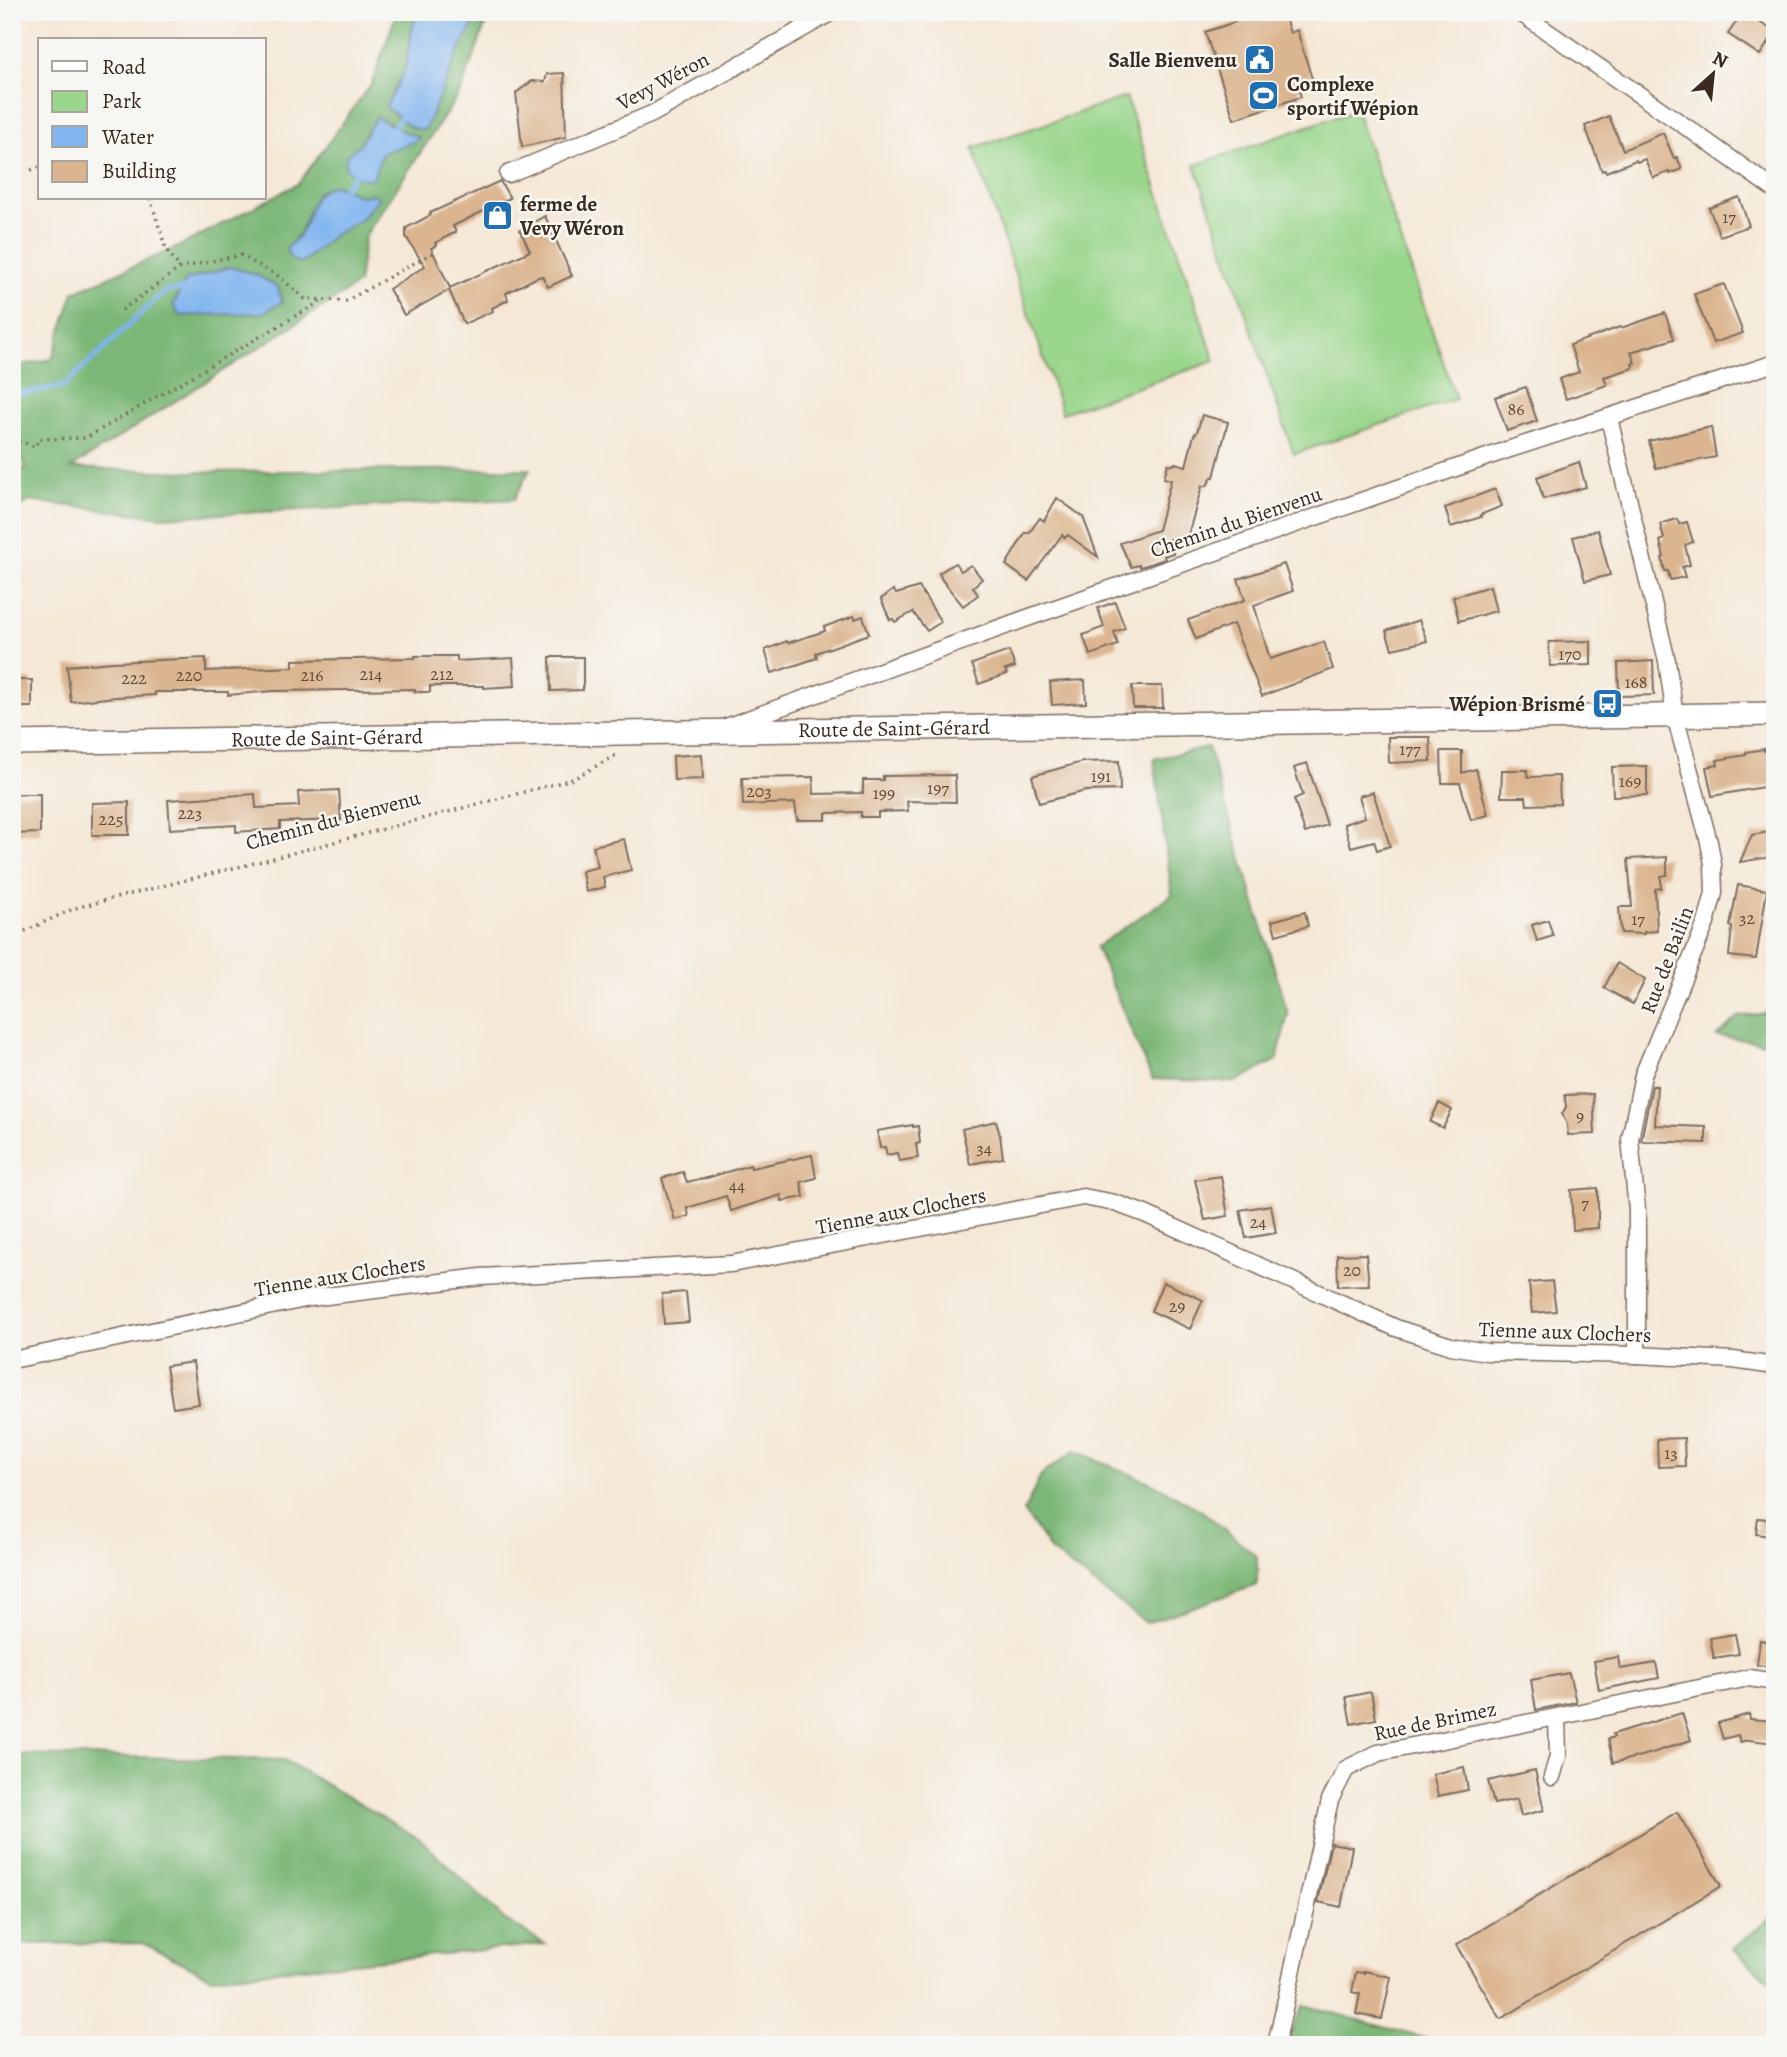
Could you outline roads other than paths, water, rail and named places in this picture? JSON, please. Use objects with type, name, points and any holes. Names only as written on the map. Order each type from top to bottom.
[{"type":"main road","name":"Route de Saint-Gérard","points":[[12,743],[1775,715]]},
{"type":"street","name":"Vevy Wéron","points":[[508,174],[652,114],[832,12]]},
{"type":"street","points":[[1519,12],[1775,190]]},
{"type":"street","name":"Chemin du Bienvenu","points":[[714,731],[1494,455],[1775,363]]},
{"type":"street","name":"Rue de Bailin","points":[[1609,418],[1667,661],[1675,716],[1709,842],[1714,892],[1706,923],[1643,1075],[1630,1139],[1637,1210],[1637,1355]]},
{"type":"street","name":"Tienne aux Clochers","points":[[12,1360],[310,1298],[481,1277],[731,1264],[1083,1197],[1115,1203],[1145,1214],[1396,1328],[1451,1346],[1487,1352],[1637,1355],[1732,1360],[1775,1366]]},
{"type":"street","name":"Rue de Brimez","points":[[1276,2045],[1330,1800],[1346,1769],[1378,1753],[1749,1678],[1775,1682]]},
{"type":"street","points":[[1552,1777],[1558,1756],[1557,1717]]},
{"type":"water","points":[[418,12],[480,12],[456,57],[425,130],[412,128],[386,107],[405,69]]},
{"type":"water","points":[[376,117],[419,137],[416,141],[382,153],[373,179],[361,179],[347,170],[345,162]]},
{"type":"water","points":[[335,185],[361,196],[373,194],[379,198],[360,220],[334,235],[303,262],[297,262],[290,258],[286,249],[301,232],[316,197],[327,187]]},
{"type":"water","points":[[230,267],[257,275],[278,287],[282,302],[263,313],[180,316],[173,305],[186,280]]},
{"type":"waterway","points":[[390,131],[404,114]]},
{"type":"waterway","points":[[340,194],[357,171]]},
{"type":"waterway","points":[[12,395],[64,386],[165,291],[188,289]]},
{"type":"place","name":"Salle Bienvenu","points":[[1260,60]]},
{"type":"place","name":"Complexe sportif Wépion","points":[[1264,96]]},
{"type":"place","name":"ferme de Vevy Wéron","points":[[497,216]]},
{"type":"place","name":"Wépion Brismé","points":[[1608,704]]}]
